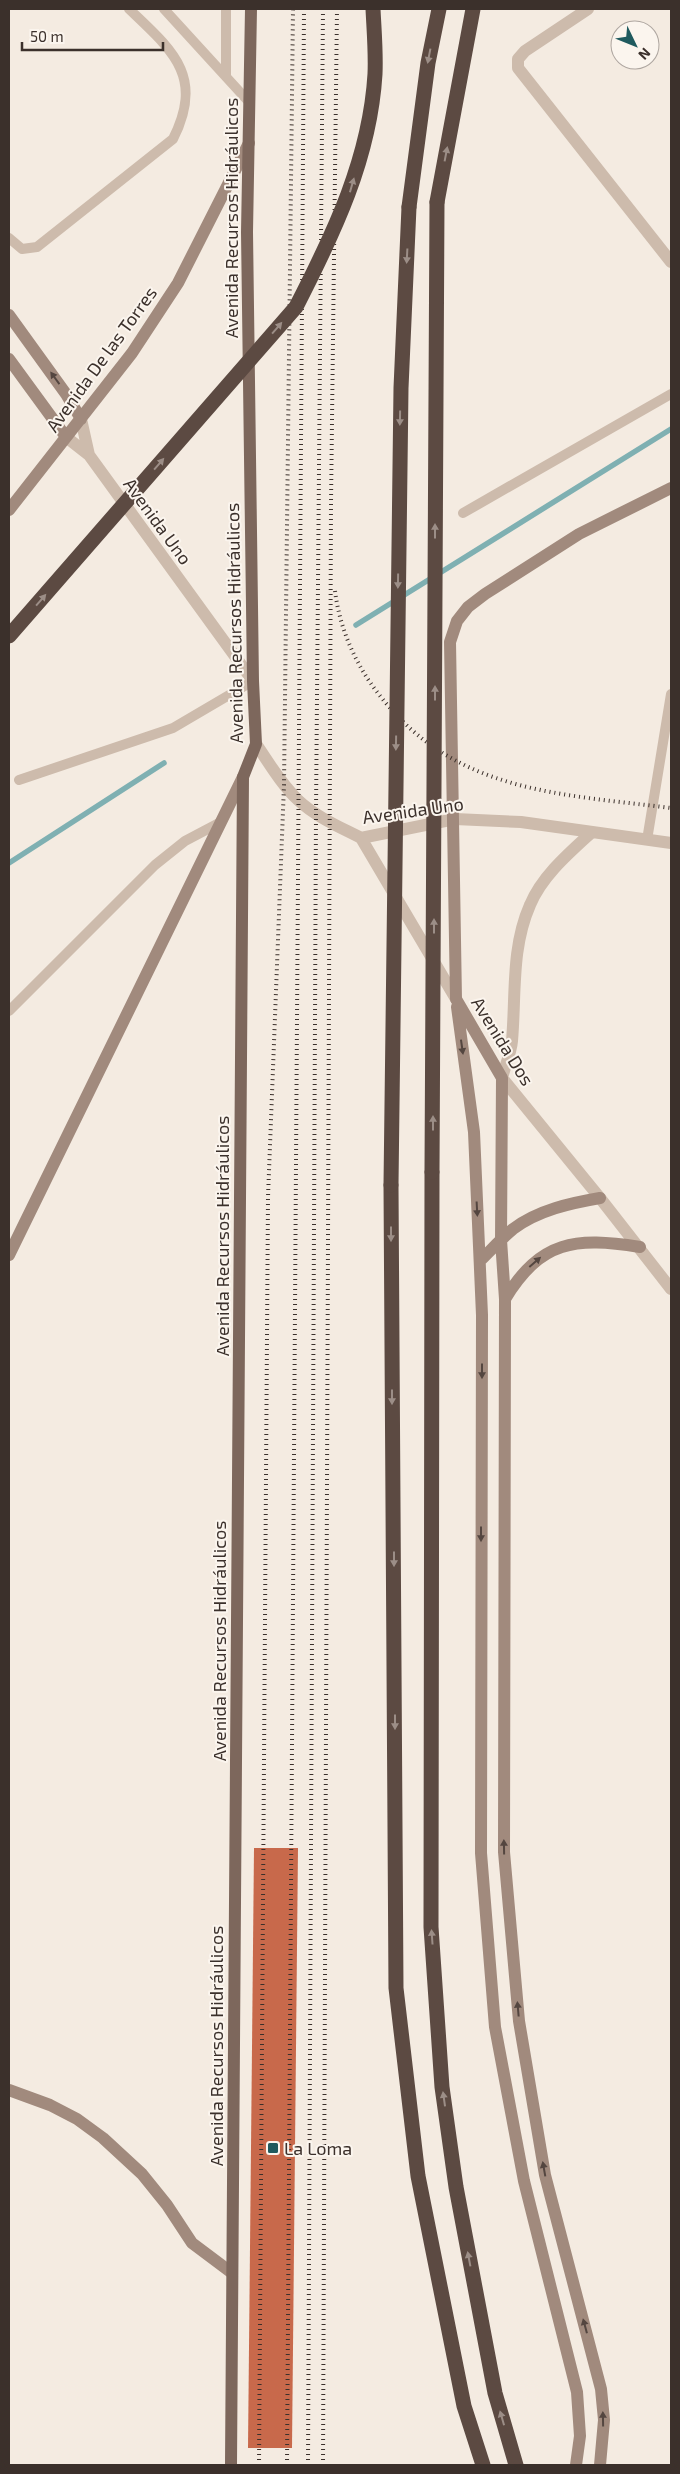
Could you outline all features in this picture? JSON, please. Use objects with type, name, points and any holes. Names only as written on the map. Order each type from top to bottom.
[{"type":"highway","points":[[9,636],[296,307],[327,248],[349,196],[365,142],[375,74],[373,9]]},
{"type":"highway","points":[[439,9],[428,63],[409,207],[401,388],[391,1185],[396,1988],[418,2176],[464,2406],[483,2465]]},
{"type":"highway","points":[[473,9],[437,202],[432,1172],[431,1927],[442,2088],[456,2187],[495,2393],[516,2465]]},
{"type":"main road","name":"Avenida Recursos Hidráulicos","points":[[230,2465],[244,777],[256,744],[253,681],[247,232],[251,9]]},
{"type":"main road","name":"Avenida De las Torres","points":[[9,510],[132,353],[178,283],[250,142]]},
{"type":"main road","points":[[9,315],[66,394],[81,419]]},
{"type":"main road","points":[[9,360],[66,437]]},
{"type":"main road","name":"Avenida Dos","points":[[502,1078],[456,999],[455,819],[449,666],[450,642],[457,621],[468,607],[485,594],[579,534],[671,488]]},
{"type":"main road","points":[[9,1255],[244,777]]},
{"type":"main road","points":[[456,999],[474,1132],[482,1315],[480,1853],[495,2027],[524,2181],[573,2376],[580,2422],[576,2465]]},
{"type":"main road","points":[[502,1078],[501,1240],[505,1299],[504,1852],[519,2021],[545,2176],[598,2374],[604,2420],[600,2465]]},
{"type":"main road","points":[[480,1261],[514,1228],[542,1213],[568,1204],[600,1198]]},
{"type":"main road","points":[[505,1299],[517,1279],[540,1258],[562,1246],[587,1242],[640,1247]]},
{"type":"main road","points":[[9,2090],[57,2109],[104,2138],[148,2181],[192,2243],[232,2273]]},
{"type":"street","points":[[588,9],[525,51],[518,59],[518,68],[671,262]]},
{"type":"street","name":"Avenida Uno","points":[[81,419],[89,455]]},
{"type":"street","name":"Avenida Uno","points":[[66,437],[89,455],[253,681]]},
{"type":"street","name":"Avenida Uno","points":[[256,744],[284,785],[298,800],[316,813],[361,838],[455,819],[521,822],[671,843]]},
{"type":"street","points":[[502,1078],[512,1043],[513,982],[519,937],[530,904],[558,863],[592,832]]},
{"type":"street","points":[[361,838],[456,999]]},
{"type":"street","name":"Avenida Dos","points":[[502,1078],[640,1247],[671,1289]]},
{"type":"lane","points":[[9,238],[22,249],[37,247],[173,139],[182,120],[185,101],[184,75],[170,49],[129,9]]},
{"type":"lane","points":[[164,9],[249,102]]},
{"type":"lane","points":[[226,9],[226,76]]},
{"type":"lane","points":[[464,514],[671,394]]},
{"type":"lane","points":[[19,780],[173,728],[253,681]]},
{"type":"lane","points":[[647,840],[671,694]]},
{"type":"lane","points":[[9,1011],[155,865],[185,841],[222,822]]},
{"type":"building","name":"La Loma","points":[[254,1848],[298,1848],[292,2448],[248,2448]]},
{"type":"waterway","points":[[356,625],[671,429]]},
{"type":"waterway","points":[[9,863],[164,763]]},
{"type":"railway","points":[[259,2465],[268,1197],[284,785],[293,9]]},
{"type":"railway","points":[[287,2465],[304,9]]},
{"type":"railway","points":[[308,2465],[316,813],[323,9]]},
{"type":"railway","points":[[323,2465],[331,503],[337,9]]},
{"type":"railway","points":[[335,591],[345,634],[364,673],[381,697],[410,729],[442,753],[477,771],[513,783],[551,792],[671,808]]},
{"type":"place","name":"La Loma","points":[[273,2148]]}]
